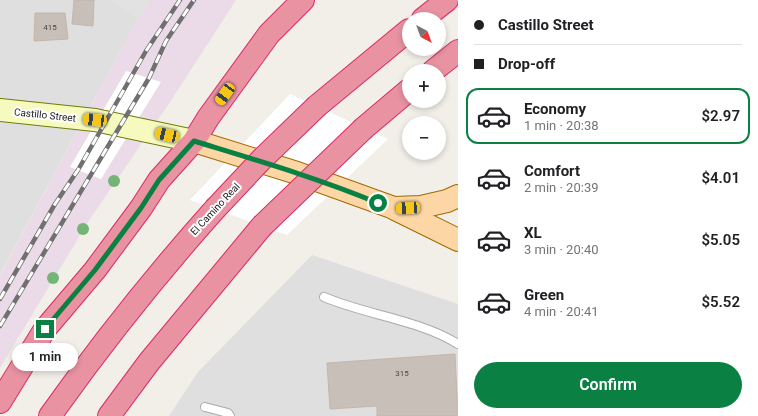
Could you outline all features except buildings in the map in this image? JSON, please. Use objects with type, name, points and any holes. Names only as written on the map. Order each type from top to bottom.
[{"type":"highway","points":[[0,402],[45,329],[95,270],[141,208],[159,180],[194,141],[208,118],[269,34],[303,0]]},
{"type":"highway","points":[[432,12],[447,0]]},
{"type":"highway","name":"El Camino Real","points":[[50,416],[112,331],[184,243],[215,209],[262,159],[317,106],[402,36]]},
{"type":"highway","points":[[442,64],[458,52]]},
{"type":"highway","points":[[109,416],[149,362],[262,226],[364,128],[402,96]]},
{"type":"main road","name":"Castillo Street","points":[[0,110],[95,120],[194,141],[297,173],[394,208],[421,207],[447,201],[458,196]]},
{"type":"main road","points":[[394,208],[458,240]]},
{"type":"lane","points":[[324,297],[340,304],[404,322],[443,336],[458,344]]},
{"type":"lane","points":[[204,407],[228,412],[230,416]]},
{"type":"shaded area","points":[[0,0],[151,0],[138,19],[0,274]]},
{"type":"shaded area","points":[[110,0],[151,0],[138,19]]},
{"type":"shaded area","points":[[151,0],[236,0],[172,99],[88,222],[0,368],[0,275],[138,19]]},
{"type":"shaded area","points":[[312,255],[458,304],[458,416],[169,416],[198,372]]},
{"type":"pier","points":[[126,71],[161,82],[101,179],[70,167]]},
{"type":"pier","points":[[290,94],[388,139],[287,235],[190,200]]},
{"type":"railway","points":[[0,299],[55,204],[78,170],[146,51],[180,0]]},
{"type":"railway","points":[[0,326],[149,78],[166,41],[194,0]]},
{"type":"route","points":[[45,329],[95,270],[141,208],[159,180],[194,141],[344,188],[378,203]]}]
